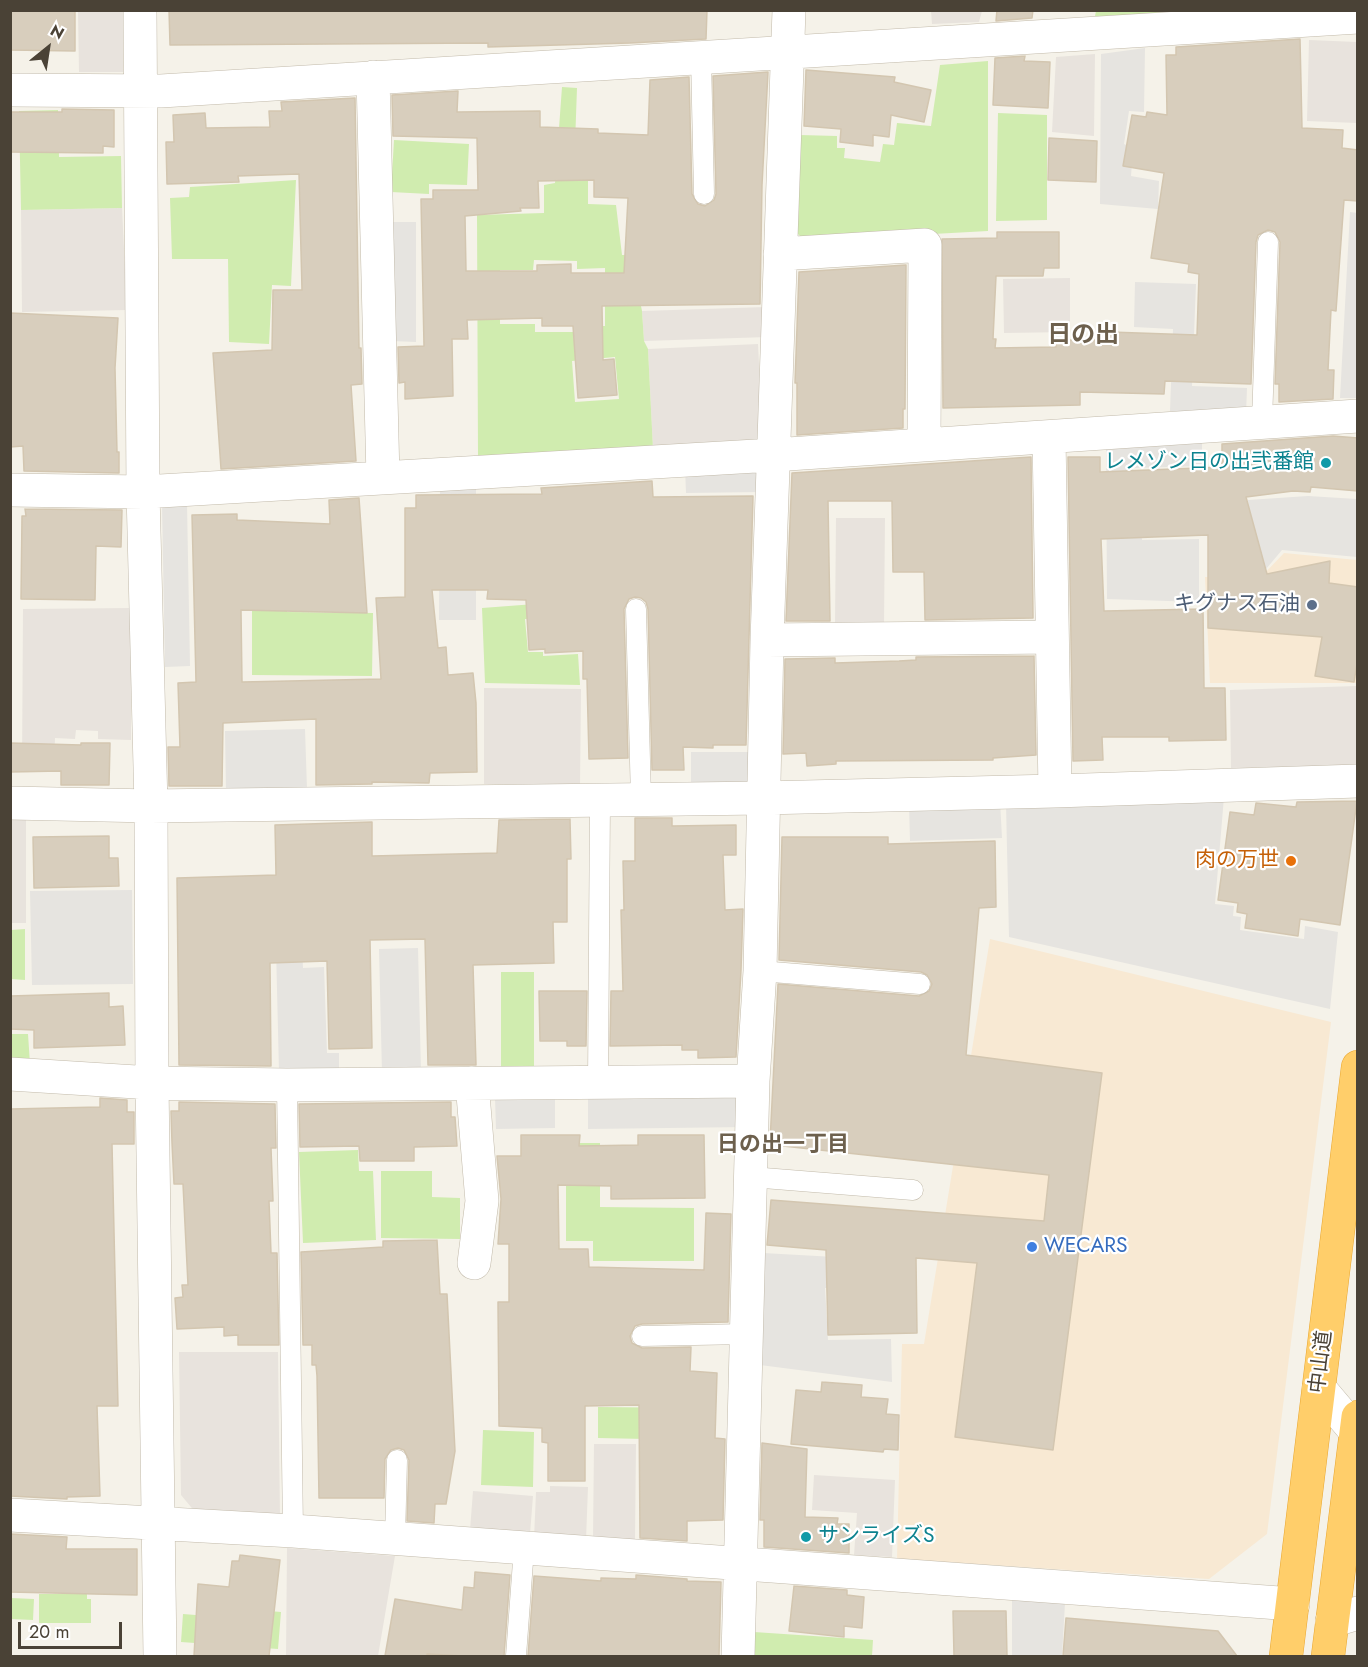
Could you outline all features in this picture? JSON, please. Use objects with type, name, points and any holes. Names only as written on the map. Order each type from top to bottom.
[{"type":"highway","name":"中山道","points":[[1286,1656],[1358,1067]]},
{"type":"highway","points":[[1328,1656],[1345,1617],[1357,1428]]},
{"type":"street","points":[[140,10],[143,492],[152,806],[152,1083],[160,1656]]},
{"type":"street","points":[[738,1656],[753,1081],[760,971],[767,639],[789,10]]},
{"type":"street","points":[[10,90],[141,92],[1358,17]]},
{"type":"street","points":[[373,77],[383,478]]},
{"type":"street","points":[[780,254],[926,245],[924,445]]},
{"type":"street","points":[[10,490],[143,492],[924,445],[1358,416]]},
{"type":"street","points":[[1048,437],[1055,791]]},
{"type":"street","points":[[767,639],[1052,637]]},
{"type":"street","points":[[10,803],[152,806],[641,800],[1055,791],[1358,781]]},
{"type":"street","points":[[10,1074],[152,1083],[287,1085],[753,1081]]},
{"type":"street","points":[[472,1083],[482,1201],[474,1263]]},
{"type":"street","points":[[1319,1388],[1357,1428]]},
{"type":"street","points":[[10,1515],[293,1531],[1293,1604]]},
{"type":"lane","points":[[701,57],[704,194]]},
{"type":"lane","points":[[1262,422],[1268,242]]},
{"type":"lane","points":[[636,609],[641,800]]},
{"type":"lane","points":[[598,1082],[600,800]]},
{"type":"lane","points":[[760,971],[920,984]]},
{"type":"lane","points":[[287,1085],[293,1531]]},
{"type":"lane","points":[[751,1177],[913,1190]]},
{"type":"lane","points":[[642,1336],[747,1334]]},
{"type":"lane","points":[[396,1539],[397,1460]]},
{"type":"lane","points":[[516,1656],[524,1548]]},
{"type":"shaded area","points":[[931,10],[982,11],[979,22],[932,24]]},
{"type":"shaded area","points":[[78,11],[123,11],[123,72],[79,72]]},
{"type":"shaded area","points":[[1309,40],[1357,42],[1357,123],[1307,121]]},
{"type":"shaded area","points":[[1145,48],[1144,112],[1129,111],[1124,144],[1133,148],[1131,176],[1159,181],[1158,209],[1100,204],[1101,54]]},
{"type":"shaded area","points":[[1095,54],[1094,136],[1052,132],[1056,57]]},
{"type":"shaded area","points":[[122,208],[127,310],[22,312],[21,210]]},
{"type":"shaded area","points":[[1350,212],[1358,213],[1357,398],[1340,398]]},
{"type":"shaded area","points":[[392,222],[416,222],[416,342],[392,341]]},
{"type":"shaded area","points":[[1070,278],[1070,332],[1004,333],[1003,279]]},
{"type":"shaded area","points":[[1135,282],[1196,284],[1192,386],[1247,388],[1246,414],[1170,411],[1173,329],[1134,327]]},
{"type":"shaded area","points":[[766,307],[768,337],[644,341],[642,311]]},
{"type":"shaded area","points":[[758,344],[763,445],[653,449],[648,349]]},
{"type":"shaded area","points":[[1202,436],[1202,466],[1133,468],[1135,501],[1140,502],[1142,540],[1199,539],[1199,602],[1107,599],[1106,446]]},
{"type":"shaded area","points":[[761,465],[761,492],[686,493],[685,467]]},
{"type":"shaded area","points":[[440,488],[476,488],[476,620],[439,620]]},
{"type":"shaded area","points":[[1308,496],[1357,499],[1357,557],[1282,550],[1261,575],[1253,575],[1248,500]]},
{"type":"shaded area","points":[[162,504],[187,504],[190,666],[165,667]]},
{"type":"shaded area","points":[[836,518],[885,518],[884,625],[835,625]]},
{"type":"shaded area","points":[[1284,553],[1357,560],[1357,683],[1210,683],[1205,577],[1261,577]]},
{"type":"shaded area","points":[[131,608],[131,740],[98,739],[98,731],[76,730],[75,739],[55,738],[54,769],[22,769],[23,609]]},
{"type":"shaded area","points":[[1357,686],[1357,766],[1231,768],[1230,690]]},
{"type":"shaded area","points":[[484,688],[581,689],[580,786],[484,784]]},
{"type":"shaded area","points":[[305,729],[307,789],[226,791],[225,731]]},
{"type":"shaded area","points":[[691,752],[752,752],[752,784],[691,783]]},
{"type":"shaded area","points":[[1224,797],[1215,904],[1234,906],[1233,916],[1241,917],[1240,930],[1304,939],[1305,926],[1338,932],[1330,1009],[1009,937],[1006,804]]},
{"type":"shaded area","points":[[1000,801],[1002,838],[910,841],[909,804]]},
{"type":"shaded area","points":[[10,812],[26,812],[26,923],[11,923]]},
{"type":"shaded area","points":[[132,890],[133,984],[32,985],[30,891]]},
{"type":"shaded area","points":[[990,939],[1331,1022],[1267,1534],[1209,1579],[897,1559],[902,1344],[924,1344]]},
{"type":"shaded area","points":[[302,947],[303,968],[324,967],[327,1053],[339,1053],[339,1071],[279,1072],[276,948]]},
{"type":"shaded area","points":[[418,948],[421,1073],[382,1073],[379,949]]},
{"type":"shaded area","points":[[736,1093],[747,1127],[588,1129],[588,1094]]},
{"type":"shaded area","points":[[555,1096],[555,1128],[496,1129],[495,1097]]},
{"type":"shaded area","points":[[763,1253],[907,1261],[905,1288],[825,1288],[828,1340],[891,1339],[892,1382],[760,1365]]},
{"type":"shaded area","points":[[179,1352],[278,1352],[280,1518],[196,1513],[181,1495]]},
{"type":"shaded area","points":[[594,1444],[636,1444],[635,1539],[593,1539]]},
{"type":"shaded area","points":[[814,1475],[895,1480],[892,1557],[854,1555],[857,1513],[812,1510]]},
{"type":"shaded area","points":[[550,1486],[588,1487],[586,1540],[534,1539],[536,1492],[550,1492]]},
{"type":"shaded area","points":[[473,1491],[533,1496],[530,1534],[470,1530]]},
{"type":"shaded area","points":[[287,1548],[395,1556],[378,1656],[286,1656]]},
{"type":"shaded area","points":[[1012,1600],[1065,1603],[1062,1656],[1012,1656]]},
{"type":"green space","points":[[1096,11],[1195,11],[1195,15],[1095,16]]},
{"type":"green space","points":[[988,61],[988,231],[805,241],[795,231],[800,135],[837,136],[837,148],[845,148],[844,158],[880,162],[883,144],[894,145],[897,123],[931,126],[940,65]]},
{"type":"green space","points":[[562,87],[577,88],[574,172],[588,175],[588,204],[616,205],[622,255],[631,255],[642,311],[644,341],[648,349],[653,449],[478,457],[477,215],[544,213],[544,185],[555,183]],"holes":[[[534,260],[577,261],[577,269],[605,268],[605,326],[577,326],[577,332],[535,332],[535,324],[500,324],[500,270],[533,270]],[[615,357],[619,399],[575,402],[572,361]]]},
{"type":"green space","points":[[58,110],[59,157],[121,156],[122,208],[21,210],[19,111]]},
{"type":"green space","points":[[998,113],[1047,115],[1047,220],[996,221]]},
{"type":"green space","points":[[394,140],[469,144],[467,185],[429,184],[429,194],[391,192]]},
{"type":"green space","points":[[296,180],[291,286],[272,285],[269,344],[229,342],[228,259],[172,259],[170,198],[189,197],[190,187]]},
{"type":"green space","points":[[252,589],[286,589],[287,612],[373,613],[372,676],[252,675]]},
{"type":"green space","points":[[535,604],[536,619],[525,619],[528,652],[543,652],[543,656],[578,654],[580,685],[485,683],[482,608]]},
{"type":"green space","points":[[25,929],[25,980],[11,979],[11,930]]},
{"type":"green space","points":[[501,972],[534,972],[534,1068],[501,1068]]},
{"type":"green space","points":[[10,1034],[28,1034],[30,1064],[11,1063]]},
{"type":"green space","points":[[566,1143],[600,1143],[600,1207],[694,1208],[694,1261],[593,1261],[593,1241],[566,1241]]},
{"type":"green space","points":[[358,1150],[359,1171],[373,1171],[376,1240],[303,1243],[299,1152]]},
{"type":"green space","points":[[381,1171],[432,1171],[432,1197],[460,1198],[460,1239],[381,1238]]},
{"type":"green space","points":[[598,1407],[695,1408],[694,1440],[598,1438]]},
{"type":"green space","points":[[483,1430],[534,1432],[533,1487],[481,1485]]},
{"type":"green space","points":[[39,1594],[87,1594],[87,1599],[91,1599],[91,1623],[39,1623]]},
{"type":"green space","points":[[11,1598],[34,1599],[33,1620],[11,1619]]},
{"type":"green space","points":[[234,1608],[281,1612],[278,1649],[181,1642],[183,1614],[233,1618]]},
{"type":"green space","points":[[754,1632],[873,1640],[872,1656],[753,1656]]},
{"type":"building","points":[[10,10],[75,10],[75,51],[10,50]]},
{"type":"building","points":[[169,10],[707,10],[706,39],[488,47],[488,43],[170,45]]},
{"type":"building","points":[[997,10],[1033,10],[1032,18],[996,21]]},
{"type":"building","points":[[1300,39],[1302,128],[1343,130],[1342,148],[1358,150],[1358,201],[1344,200],[1336,311],[1331,310],[1328,370],[1334,370],[1333,399],[1279,402],[1279,384],[1275,384],[1280,242],[1275,232],[1268,230],[1258,235],[1256,242],[1251,384],[1165,381],[1164,394],[1080,392],[1080,405],[943,408],[942,239],[997,238],[997,232],[1059,232],[1059,268],[1044,268],[1043,276],[996,276],[993,339],[996,339],[995,348],[1056,347],[1056,340],[1110,340],[1110,332],[1197,335],[1199,274],[1188,272],[1189,264],[1151,258],[1164,173],[1123,166],[1132,115],[1146,117],[1147,112],[1167,115],[1166,55],[1176,55],[1176,47]]},
{"type":"building","points":[[1025,56],[1024,61],[1050,62],[1048,108],[993,105],[995,58]]},
{"type":"building","points":[[806,70],[895,77],[894,82],[931,90],[924,122],[891,115],[889,137],[873,135],[873,146],[840,142],[841,129],[804,126]]},
{"type":"building","points":[[768,72],[762,185],[760,304],[602,306],[603,360],[614,359],[617,395],[578,398],[573,326],[542,326],[542,318],[467,320],[468,339],[452,339],[453,396],[405,399],[405,382],[399,383],[398,347],[424,346],[421,199],[433,199],[433,190],[478,190],[477,138],[393,136],[392,95],[458,91],[457,112],[540,111],[540,127],[598,129],[598,133],[648,135],[650,80],[689,77],[692,194],[698,204],[705,206],[714,200],[716,194],[713,76]],"holes":[[[594,180],[594,197],[628,198],[624,273],[571,273],[571,264],[537,265],[537,271],[466,271],[465,216],[521,211],[520,208],[539,208],[538,181]]]},
{"type":"building","points":[[355,98],[359,348],[361,348],[362,384],[351,385],[356,461],[221,469],[213,353],[272,350],[273,290],[302,290],[299,174],[238,176],[239,182],[167,184],[166,142],[174,142],[173,115],[205,113],[206,128],[270,127],[269,111],[282,111],[281,102]]},
{"type":"building","points":[[62,109],[114,110],[114,147],[103,146],[103,153],[10,152],[10,112],[62,112]]},
{"type":"building","points":[[1049,138],[1097,141],[1096,182],[1048,180]]},
{"type":"building","points":[[906,265],[903,428],[797,435],[797,383],[795,383],[799,272]]},
{"type":"building","points":[[10,313],[118,318],[115,368],[119,473],[24,471],[23,446],[10,447]]},
{"type":"building","points":[[1333,436],[1358,438],[1358,491],[1311,487],[1310,492],[1293,491],[1246,497],[1267,574],[1330,561],[1329,583],[1358,587],[1358,658],[1354,682],[1315,676],[1322,637],[1208,628],[1208,535],[1101,539],[1104,611],[1203,609],[1204,688],[1225,688],[1226,740],[1169,741],[1169,737],[1102,737],[1103,760],[1073,761],[1068,457],[1100,457],[1100,472],[1222,467],[1222,444]]},
{"type":"building","points":[[1031,457],[1033,618],[925,620],[924,572],[893,572],[892,501],[828,501],[830,621],[786,621],[792,473]]},
{"type":"building","points":[[652,481],[653,497],[753,496],[746,745],[713,745],[713,748],[683,747],[684,770],[652,770],[648,609],[646,602],[641,598],[629,599],[624,609],[628,758],[589,759],[587,679],[583,679],[583,651],[545,653],[545,649],[529,650],[526,600],[487,599],[488,590],[432,590],[438,648],[446,647],[448,675],[473,673],[477,772],[430,773],[429,783],[372,782],[372,784],[316,785],[316,719],[223,723],[222,786],[169,786],[168,747],[180,747],[178,683],[196,682],[192,515],[237,514],[237,520],[330,524],[329,500],[359,498],[367,613],[241,610],[242,682],[381,679],[376,598],[405,597],[405,508],[416,508],[416,495],[542,494],[541,488]]},
{"type":"building","points":[[25,509],[122,510],[121,547],[96,546],[95,600],[21,599],[22,516],[26,516]]},
{"type":"building","points":[[1034,656],[1036,755],[993,758],[993,760],[836,761],[836,764],[807,766],[806,753],[783,754],[785,659],[835,658],[835,663],[916,660],[916,657]]},
{"type":"building","points":[[10,743],[81,745],[81,743],[110,743],[109,785],[61,785],[61,771],[10,772]]},
{"type":"building","points":[[1357,801],[1340,925],[1300,919],[1298,936],[1245,928],[1247,914],[1237,912],[1238,903],[1218,900],[1230,812],[1254,815],[1256,803],[1296,807],[1297,802]]},
{"type":"building","points":[[635,818],[672,818],[672,826],[736,825],[736,855],[723,855],[725,910],[743,909],[736,1057],[698,1058],[698,1050],[682,1050],[682,1045],[610,1046],[611,991],[623,991],[621,910],[624,910],[623,861],[635,861]]},
{"type":"building","points":[[570,819],[571,859],[567,859],[567,922],[553,922],[554,963],[473,965],[476,1065],[428,1065],[425,939],[370,940],[372,1048],[329,1049],[327,961],[270,963],[271,1066],[179,1065],[177,878],[276,875],[275,825],[372,822],[372,856],[497,853],[499,820]]},
{"type":"building","points":[[109,836],[109,858],[118,858],[119,886],[34,888],[33,837]]},
{"type":"building","points":[[782,837],[888,837],[888,844],[995,841],[996,907],[979,908],[966,1055],[1102,1073],[1053,1450],[955,1437],[977,1263],[916,1258],[917,1333],[828,1335],[826,1250],[767,1245],[771,1200],[1044,1221],[1049,1175],[783,1146],[783,1143],[770,1142],[778,984],[919,996],[929,991],[932,984],[927,975],[921,972],[779,960]]},
{"type":"building","points":[[539,991],[587,991],[586,1046],[567,1046],[567,1041],[540,1041]]},
{"type":"building","points":[[109,993],[109,1007],[123,1006],[125,1045],[34,1048],[34,1030],[10,1029],[10,996]]},
{"type":"building","points":[[100,1098],[127,1100],[127,1112],[134,1112],[134,1144],[112,1144],[118,1406],[97,1406],[100,1496],[67,1497],[67,1499],[10,1496],[10,1109],[100,1107]]},
{"type":"building","points":[[179,1102],[275,1104],[276,1148],[271,1148],[273,1201],[269,1201],[271,1253],[277,1253],[279,1345],[238,1345],[238,1335],[224,1336],[224,1327],[177,1329],[175,1298],[183,1297],[182,1285],[188,1285],[183,1184],[174,1184],[171,1111],[179,1111]]},
{"type":"building","points":[[451,1102],[451,1117],[455,1117],[457,1146],[414,1147],[414,1161],[360,1161],[359,1146],[300,1147],[299,1104]]},
{"type":"building","points":[[521,1135],[580,1135],[579,1146],[638,1145],[638,1135],[704,1135],[705,1198],[611,1199],[611,1186],[558,1185],[559,1249],[588,1249],[589,1267],[704,1270],[706,1213],[731,1214],[728,1322],[642,1324],[635,1326],[630,1336],[632,1343],[642,1348],[691,1347],[690,1371],[717,1373],[715,1438],[725,1439],[723,1520],[687,1521],[687,1541],[640,1538],[639,1405],[585,1406],[585,1481],[548,1481],[548,1443],[542,1442],[542,1428],[499,1426],[498,1302],[509,1302],[509,1244],[498,1244],[501,1199],[497,1156],[521,1156]]},
{"type":"building","points":[[437,1240],[440,1294],[447,1294],[455,1451],[446,1504],[435,1504],[434,1523],[407,1521],[409,1460],[404,1450],[398,1448],[391,1450],[385,1459],[384,1498],[319,1498],[317,1376],[316,1365],[312,1365],[312,1345],[303,1345],[301,1252],[383,1247],[383,1241]]},
{"type":"building","points":[[822,1382],[862,1385],[861,1397],[888,1399],[886,1414],[899,1415],[898,1450],[884,1449],[883,1452],[791,1444],[796,1390],[821,1392]]},
{"type":"building","points":[[762,1443],[807,1449],[805,1517],[838,1518],[837,1524],[849,1524],[849,1553],[764,1547],[764,1520],[760,1520]]},
{"type":"building","points":[[10,1534],[67,1537],[66,1549],[137,1549],[137,1595],[10,1592]]},
{"type":"building","points":[[240,1555],[280,1560],[269,1656],[194,1656],[198,1584],[229,1587],[232,1561],[239,1561]]},
{"type":"building","points":[[475,1572],[510,1575],[504,1656],[427,1654],[427,1656],[385,1656],[395,1599],[462,1610],[464,1587],[474,1588]]},
{"type":"building","points":[[636,1575],[721,1582],[719,1656],[528,1656],[534,1576],[601,1581],[601,1578],[636,1579]]},
{"type":"building","points":[[794,1586],[847,1590],[847,1595],[864,1597],[862,1628],[844,1626],[844,1637],[789,1631]]},
{"type":"building","points":[[953,1611],[1006,1611],[1007,1656],[954,1656]]},
{"type":"building","points":[[1066,1618],[1218,1631],[1237,1656],[1063,1656]]},
{"type":"place","name":"レメゾン日の出弐番館","points":[[1326,463]]},
{"type":"place","name":"キグナス石油","points":[[1312,605]]},
{"type":"place","name":"肉の万世","points":[[1291,861]]},
{"type":"place","name":"WECARS","points":[[1032,1247]]},
{"type":"place","name":"サンライズS","points":[[806,1537]]},
{"type":"district","name":"日の出","points":[[1083,336]]},
{"type":"district","name":"日の出一丁目","points":[[783,1146]]}]
